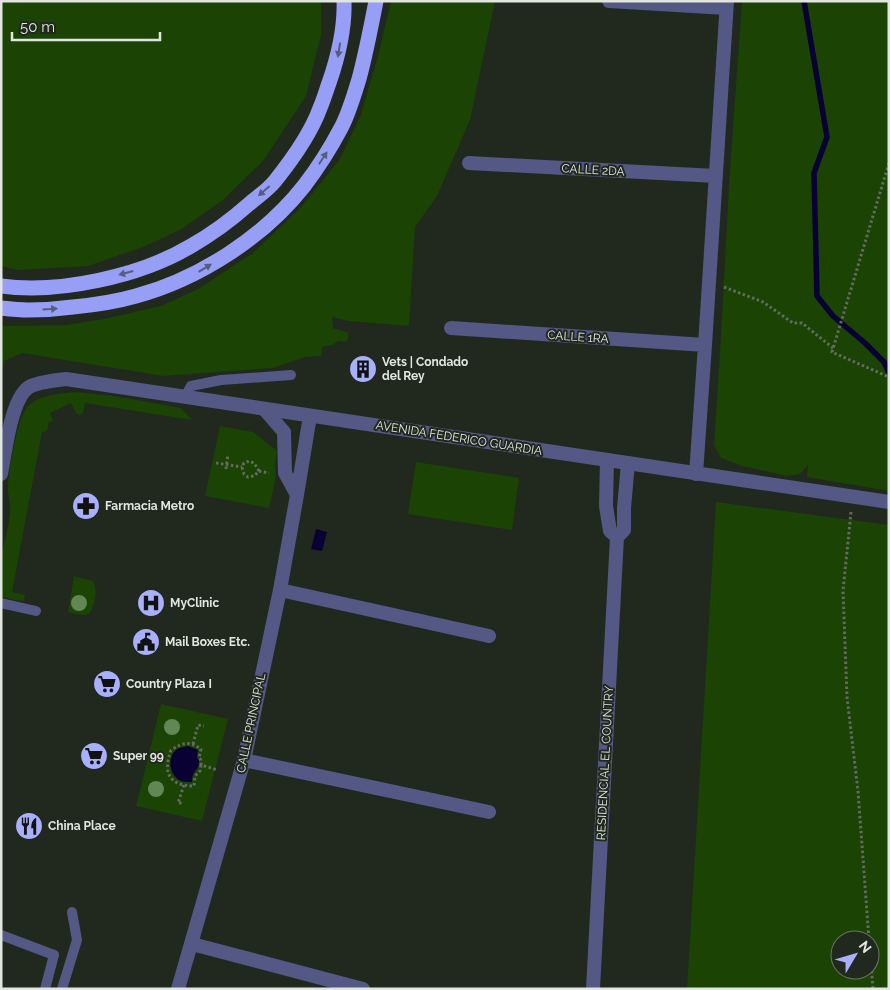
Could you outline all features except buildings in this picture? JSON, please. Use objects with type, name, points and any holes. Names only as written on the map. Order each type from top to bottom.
[{"type":"highway","points":[[1,286],[50,288],[95,281],[133,271],[190,247],[233,218],[273,183],[301,144],[320,109],[338,58],[344,1]]},
{"type":"highway","points":[[1,308],[27,310],[67,308],[136,296],[200,271],[230,252],[276,216],[304,186],[342,128],[356,88],[368,44],[376,1]]},
{"type":"street","points":[[609,1],[727,5],[696,474]]},
{"type":"street","name":"CALLE 2DA","points":[[469,163],[716,176]]},
{"type":"street","name":"CALLE 1RA","points":[[451,328],[706,345]]},
{"type":"street","name":"AVENIDA FEDERICO GUARDIA","points":[[1,472],[13,415],[19,399],[30,386],[66,379],[889,502]]},
{"type":"street","points":[[264,409],[284,432],[285,472],[298,495]]},
{"type":"street","name":"CALLE PRINCIPAL","points":[[178,989],[244,760],[280,590],[298,495],[310,416]]},
{"type":"street","name":"RESIDENCIAL EL COUNTRY","points":[[606,460],[606,506],[610,531],[617,537]]},
{"type":"street","name":"RESIDENCIAL EL COUNTRY","points":[[593,989],[617,537],[624,530],[628,463]]},
{"type":"street","points":[[280,590],[489,636]]},
{"type":"street","points":[[244,760],[489,812]]},
{"type":"street","points":[[192,944],[363,989]]},
{"type":"lane","points":[[185,397],[191,386],[214,381],[291,375]]},
{"type":"lane","points":[[1,603],[36,611]]},
{"type":"lane","points":[[62,989],[76,940],[72,912]]},
{"type":"lane","points":[[1,936],[54,955],[45,989]]},
{"type":"path","points":[[887,376],[832,352],[889,164]]},
{"type":"path","points":[[724,287],[763,302],[793,324],[802,323],[833,348]]},
{"type":"path","points":[[227,467],[228,454]]},
{"type":"path","points":[[242,467],[244,463],[249,461],[254,463],[259,471],[276,474]]},
{"type":"path","points":[[216,463],[227,467],[242,467]]},
{"type":"path","points":[[242,467],[244,474],[248,477],[254,476],[259,471]]},
{"type":"path","points":[[851,497],[851,515],[843,591],[845,649],[847,697],[858,791],[868,930]]},
{"type":"path","points":[[193,744],[198,725],[204,726]]},
{"type":"path","points":[[193,744],[202,749],[201,765],[200,771],[195,776],[194,786],[177,783],[170,776],[167,768],[171,750],[179,745],[193,744]]},
{"type":"path","points":[[201,765],[218,770]]},
{"type":"path","points":[[184,785],[178,803],[184,803]]},
{"type":"green space","points":[[1,1],[321,1],[321,35],[306,96],[263,161],[223,200],[180,230],[143,247],[88,266],[17,270],[1,266]]},
{"type":"green space","points":[[391,1],[495,1],[470,120],[437,196],[415,227],[409,326],[348,321],[333,317],[333,328],[349,333],[347,342],[338,341],[332,345],[322,347],[321,356],[305,357],[273,368],[163,376],[22,353],[4,361],[1,377],[1,326],[66,325],[104,319],[161,306],[198,289],[253,253],[302,206],[340,159],[360,117],[378,56]]},
{"type":"green space","points":[[742,1],[889,1],[889,491],[807,477],[808,465],[800,474],[787,476],[745,467],[721,458],[714,445]]},
{"type":"green space","points":[[74,392],[115,396],[181,408],[192,420],[85,403],[83,413],[80,415],[76,413],[71,403],[50,413],[53,421],[49,422],[47,431],[42,432],[12,592],[25,595],[24,601],[1,596],[1,561],[10,512],[9,478],[14,444],[23,413],[27,407],[37,400]]},
{"type":"green space","points":[[220,426],[253,432],[277,451],[276,477],[269,508],[205,496]]},
{"type":"green space","points":[[416,462],[519,478],[512,530],[408,514]]},
{"type":"green space","points":[[716,502],[889,525],[889,989],[687,989]]},
{"type":"green space","points":[[74,576],[93,581],[95,598],[89,614],[82,615],[68,612]]},
{"type":"green space","points":[[161,704],[228,719],[202,821],[136,806]]},
{"type":"shaded area","points":[[316,529],[327,532],[322,551],[311,549]]},
{"type":"shaded area","points":[[188,746],[198,750],[197,758],[199,760],[192,782],[184,782],[175,777],[170,764],[175,751]]},
{"type":"waterway","points":[[804,1],[827,137],[814,173],[817,296],[833,316],[884,362],[889,373]]},
{"type":"place","name":"Vets | Condado del Rey","points":[[363,369]]},
{"type":"place","name":"Farmacia Metro","points":[[86,506]]},
{"type":"place","name":"MyClinic","points":[[151,603]]},
{"type":"place","name":"Mail Boxes Etc.","points":[[146,642]]},
{"type":"place","name":"Country Plaza I","points":[[107,684]]},
{"type":"place","name":"Super 99","points":[[94,756]]},
{"type":"place","name":"China Place","points":[[29,826]]}]
